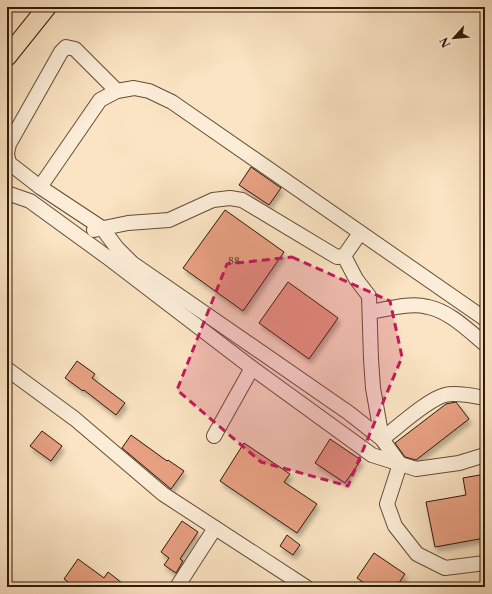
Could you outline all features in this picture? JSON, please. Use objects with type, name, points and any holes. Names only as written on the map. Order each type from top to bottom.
[{"type":"main road","points":[[7,57],[47,7]]},
{"type":"lane","points":[[117,91],[75,49],[66,47],[61,52],[9,144],[7,154],[9,162],[40,187],[102,228],[116,248],[132,263],[349,413],[382,439],[400,464]]},
{"type":"lane","points":[[40,187],[100,100],[117,91],[134,88],[149,90],[172,102],[485,319]]},
{"type":"lane","points":[[7,192],[30,201],[252,368],[372,454],[416,469],[459,463],[485,455]]},
{"type":"lane","points":[[75,234],[128,223],[169,220],[213,200],[230,198],[242,200],[337,257],[344,256],[360,233]]},
{"type":"lane","points":[[344,256],[356,279],[369,296],[370,359],[373,388],[382,439]]},
{"type":"lane","points":[[370,312],[409,306],[428,306],[462,324],[485,344]]},
{"type":"lane","points":[[214,436],[252,368]]},
{"type":"lane","points":[[7,369],[75,419],[163,494],[306,587]]},
{"type":"lane","points":[[382,439],[433,400],[446,394],[485,398]]},
{"type":"lane","points":[[400,464],[387,504],[395,526],[417,554],[445,568],[485,562]]},
{"type":"lane","points":[[177,587],[216,528]]},
{"type":"highlighted area","points":[[292,257],[390,301],[402,357],[348,486],[261,462],[177,390],[227,264]]},
{"type":"building","points":[[251,167],[281,188],[269,205],[239,185]]},
{"type":"building","points":[[225,210],[284,252],[243,311],[183,268]]},
{"type":"building","points":[[288,282],[338,318],[309,359],[259,323]]},
{"type":"building","points":[[77,361],[95,374],[92,378],[125,403],[116,415],[84,390],[83,391],[65,378]]},
{"type":"building","points":[[456,402],[469,419],[416,460],[405,457],[395,443],[446,404]]},
{"type":"building","points":[[42,431],[62,446],[51,461],[30,446]]},
{"type":"building","points":[[131,435],[167,461],[168,460],[184,471],[171,489],[122,448]]},
{"type":"building","points":[[330,439],[361,460],[345,483],[315,463]]},
{"type":"building","points":[[244,443],[290,474],[284,482],[317,504],[297,533],[220,481]]},
{"type":"building","points":[[485,474],[485,538],[435,547],[426,502],[466,495],[463,478]]},
{"type":"building","points":[[182,521],[198,532],[180,559],[183,561],[176,573],[164,565],[169,558],[161,552]]},
{"type":"building","points":[[287,535],[300,545],[293,555],[280,546]]},
{"type":"building","points":[[374,553],[405,574],[396,587],[370,587],[357,578]]},
{"type":"building","points":[[78,559],[104,578],[108,572],[127,587],[75,587],[64,579]]}]
